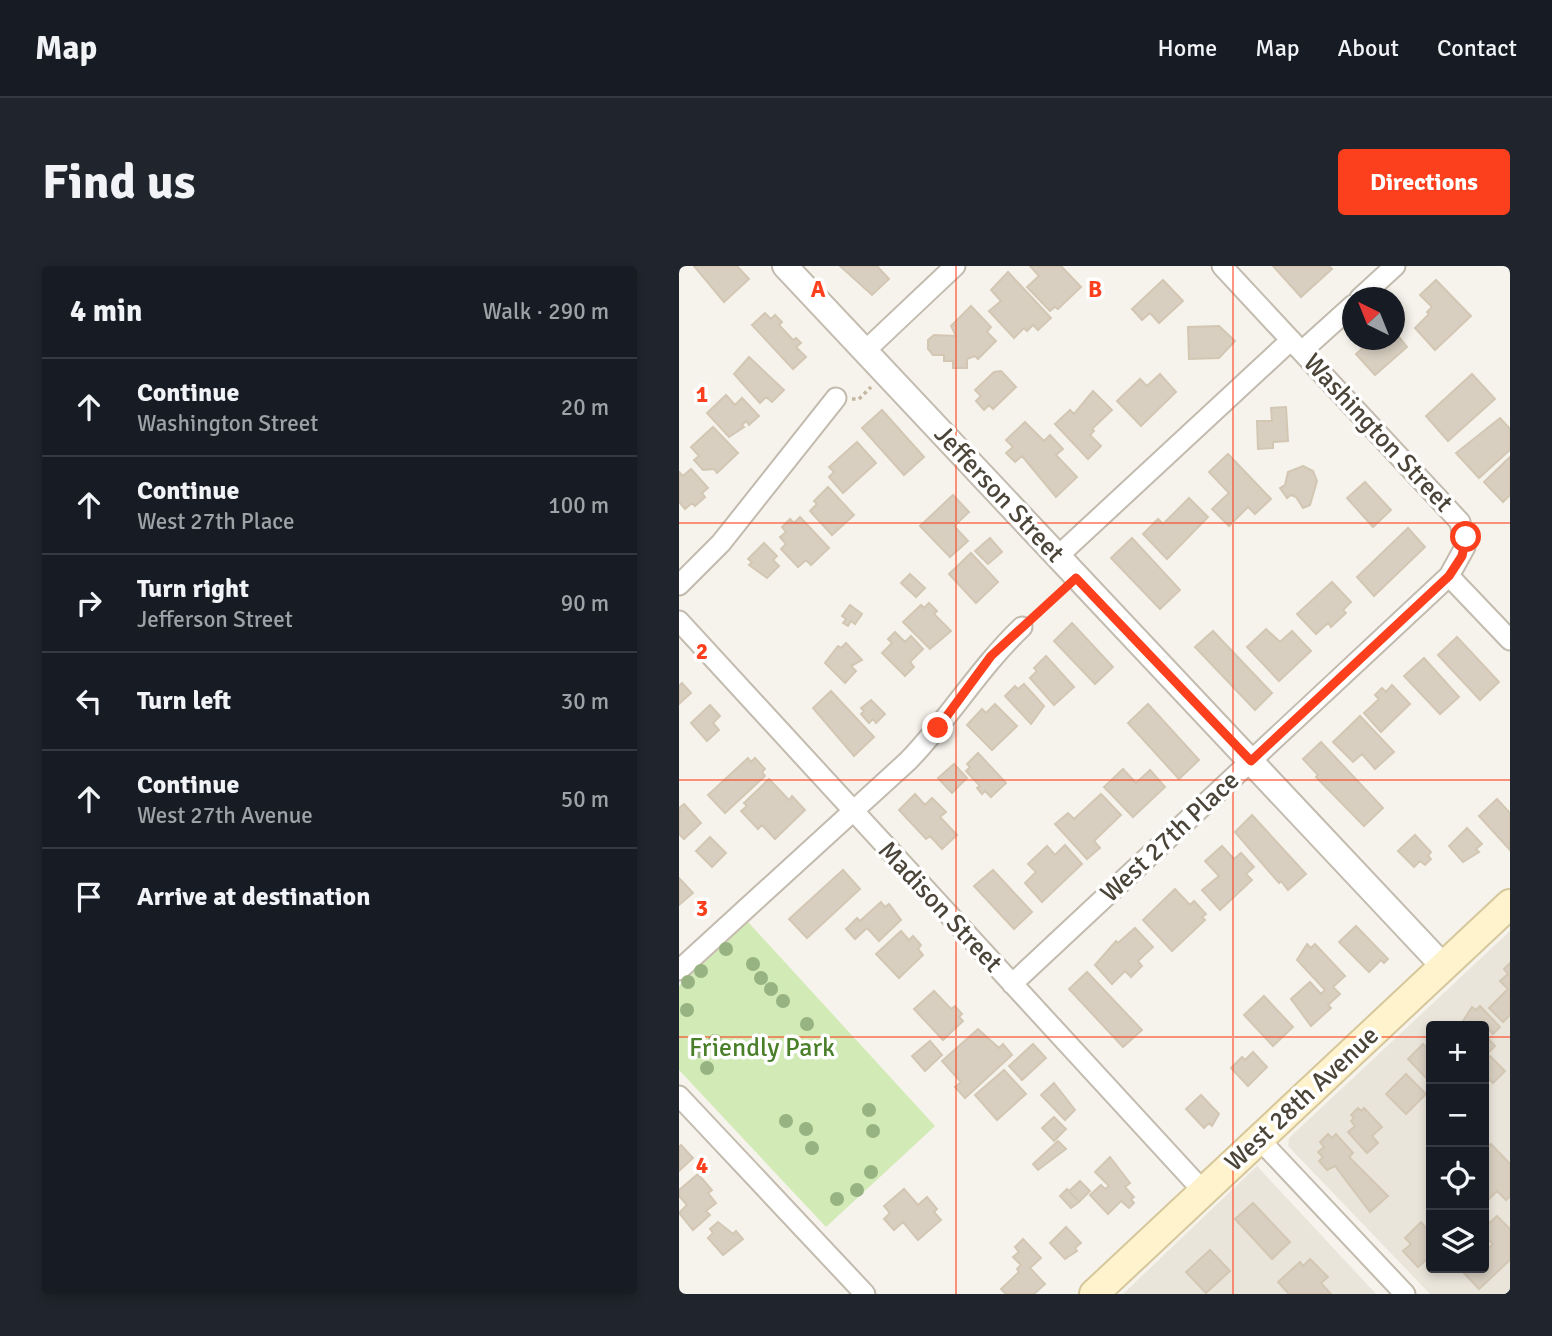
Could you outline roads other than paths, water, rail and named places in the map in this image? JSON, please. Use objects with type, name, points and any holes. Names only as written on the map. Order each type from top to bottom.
[{"type":"main road","name":"West 28th Avenue","points":[[1094,1294],[1510,904]]},
{"type":"street","name":"Jefferson Street","points":[[785,266],[1444,967]]},
{"type":"street","points":[[865,351],[955,266]]},
{"type":"street","name":"Washington Street","points":[[1222,266],[1460,522],[1464,529],[1465,547],[1449,576]]},
{"type":"street","points":[[1372,287],[1395,266]]},
{"type":"street","points":[[1057,557],[1296,346],[1342,313]]},
{"type":"street","points":[[679,584],[721,543],[836,398]]},
{"type":"street","points":[[1449,576],[1510,640]]},
{"type":"street","name":"West 27th Place","points":[[1012,984],[1449,576]]},
{"type":"street","name":"Madison Street","points":[[679,621],[1203,1191]]},
{"type":"street","points":[[679,970],[927,741],[980,669],[1022,627]]},
{"type":"street","points":[[679,1096],[865,1294]]},
{"type":"street","points":[[1259,1139],[1405,1294]]},
{"type":"park label","name":"Friendly Park","points":[[762,1048]]}]
